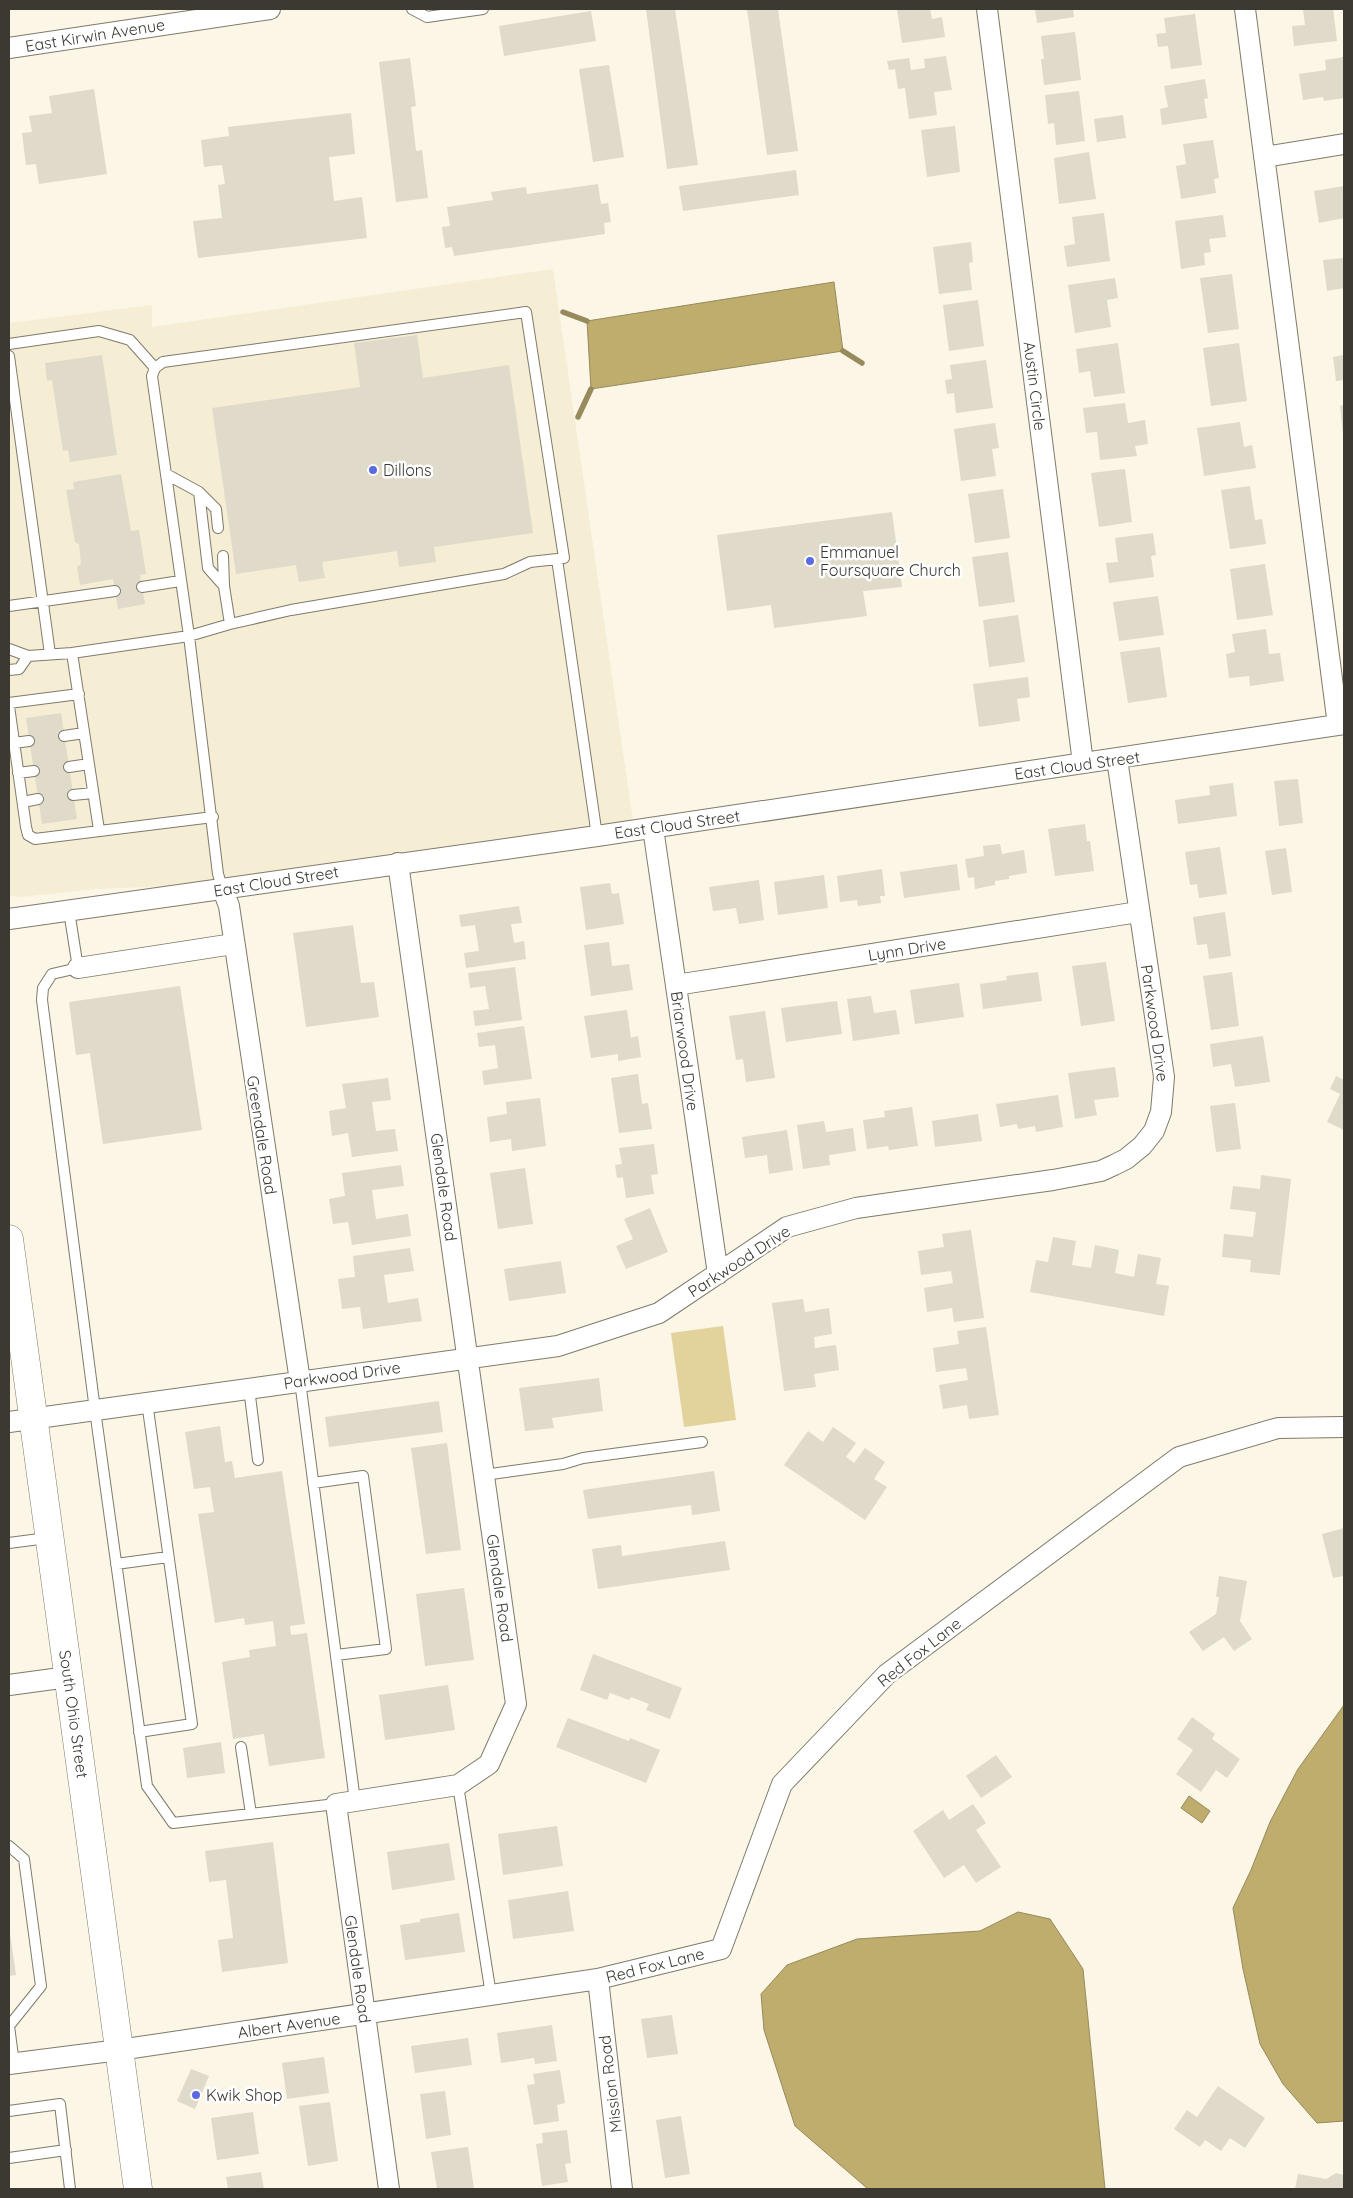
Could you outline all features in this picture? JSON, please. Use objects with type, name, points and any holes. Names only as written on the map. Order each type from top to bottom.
[{"type":"main road","name":"South Ohio Street","points":[[9,1239],[21,1420],[50,1538],[138,2189]]},
{"type":"street","name":"East Kirwin Avenue","points":[[9,48],[270,9]]},
{"type":"street","name":"Austin Circle","points":[[987,9],[1083,764]]},
{"type":"street","points":[[1245,9],[1341,725]]},
{"type":"street","points":[[1264,156],[1344,144]]},
{"type":"street","name":"East Cloud Street","points":[[9,919],[598,836],[1341,725]]},
{"type":"street","name":"Parkwood Drive","points":[[21,1420],[300,1380],[558,1346],[659,1313],[787,1227],[856,1208],[1053,1180],[1101,1171],[1126,1158],[1142,1146],[1154,1131],[1164,1098],[1164,1077],[1138,912],[1118,759]]},
{"type":"street","name":"Briarwood Drive","points":[[652,828],[718,1274]]},
{"type":"street","name":"Glendale Road","points":[[389,2189],[364,2014],[345,1802],[458,1785],[489,1764],[516,1704],[398,863]]},
{"type":"street","name":"Greendale Road","points":[[223,890],[229,906],[300,1380]]},
{"type":"street","name":"Lynn Drive","points":[[676,986],[1138,912]]},
{"type":"street","points":[[78,968],[234,944]]},
{"type":"street","name":"Red Fox Lane","points":[[598,1979],[720,1948],[782,1784],[887,1674],[1179,1457],[1278,1428],[1344,1427]]},
{"type":"street","points":[[9,1685],[68,1676]]},
{"type":"street","name":"Albert Avenue","points":[[12,2064],[119,2050],[598,1979]]},
{"type":"street","name":"Mission Road","points":[[598,1979],[622,2189]]},
{"type":"lane","points":[[412,9],[427,17],[483,9]]},
{"type":"lane","points":[[9,649],[28,656],[72,653],[190,636],[230,624],[291,610],[504,574],[530,562],[564,558],[526,312],[163,362],[155,368],[152,376],[180,581],[190,636],[213,817],[218,874],[223,890]]},
{"type":"lane","points":[[9,344],[99,331],[130,340],[155,368]]},
{"type":"lane","points":[[9,356],[10,384],[50,654]]},
{"type":"lane","points":[[166,474],[199,492],[216,509],[218,528]]},
{"type":"lane","points":[[199,492],[208,568],[224,586]]},
{"type":"lane","points":[[223,556],[224,586],[230,624]]},
{"type":"lane","points":[[556,559],[598,836]]},
{"type":"lane","points":[[142,587],[180,581]]},
{"type":"lane","points":[[9,606],[115,591]]},
{"type":"lane","points":[[72,653],[99,830]]},
{"type":"lane","points":[[9,670],[19,669],[28,656]]},
{"type":"lane","points":[[79,694],[9,705],[28,835],[34,839],[213,817]]},
{"type":"lane","points":[[64,736],[84,733]]},
{"type":"lane","points":[[14,743],[29,741]]},
{"type":"lane","points":[[69,767],[89,764]]},
{"type":"lane","points":[[18,773],[34,771]]},
{"type":"lane","points":[[73,795],[93,793]]},
{"type":"lane","points":[[23,802],[38,799]]},
{"type":"lane","points":[[68,911],[78,968],[52,974],[43,988],[42,1000],[95,1410],[147,1786],[173,1823],[345,1802],[336,1655],[300,1380]]},
{"type":"lane","points":[[249,1388],[258,1460]]},
{"type":"lane","points":[[139,1732],[192,1724],[147,1402]]},
{"type":"lane","points":[[484,1475],[563,1464],[583,1458],[702,1442]]},
{"type":"lane","points":[[313,1483],[363,1476],[386,1649],[336,1655]]},
{"type":"lane","points":[[9,1543],[50,1538]]},
{"type":"lane","points":[[116,1564],[168,1557]]},
{"type":"lane","points":[[241,1747],[251,1814]]},
{"type":"lane","points":[[458,1785],[491,1995]]},
{"type":"lane","points":[[9,1846],[24,1859],[41,1986],[9,2026],[12,2064]]},
{"type":"lane","points":[[9,2111],[60,2104],[70,2189]]},
{"type":"lane","points":[[9,2158],[66,2150]]},
{"type":"shaded area","points":[[553,269],[633,821],[172,886],[96,889],[22,897],[9,896],[9,323],[152,305],[152,327]]},
{"type":"shaded area","points":[[834,282],[843,351],[591,389],[587,321]]},
{"type":"shaded area","points":[[723,1326],[736,1420],[684,1427],[671,1333]]},
{"type":"shaded area","points":[[1344,1705],[1344,2121],[1317,2123],[1283,2084],[1260,2044],[1243,1969],[1233,1908],[1251,1870],[1270,1822],[1298,1769]]},
{"type":"shaded area","points":[[1189,1796],[1210,1811],[1202,1823],[1181,1808]]},
{"type":"shaded area","points":[[1018,1912],[1050,1919],[1083,1969],[1105,2189],[868,2189],[795,2126],[764,2030],[761,1994],[787,1965],[857,1939],[980,1931]]},
{"type":"building","points":[[646,9],[675,9],[698,165],[667,169]]},
{"type":"building","points":[[747,9],[778,9],[798,151],[767,155]]},
{"type":"building","points":[[897,9],[930,9],[932,19],[942,17],[945,37],[902,43]]},
{"type":"building","points":[[1035,9],[1073,9],[1074,17],[1037,23]]},
{"type":"building","points":[[1303,9],[1333,9],[1337,41],[1294,46],[1292,26],[1305,25]]},
{"type":"building","points":[[591,11],[596,41],[504,56],[499,26]]},
{"type":"building","points":[[1195,14],[1202,65],[1171,69],[1168,46],[1158,47],[1156,34],[1166,33],[1164,18]]},
{"type":"building","points":[[1075,32],[1081,80],[1044,85],[1041,59],[1044,59],[1041,36]]},
{"type":"building","points":[[946,56],[952,90],[934,92],[937,115],[909,119],[905,88],[898,89],[895,69],[889,70],[887,61],[909,58],[911,70],[925,68],[924,59]]},
{"type":"building","points":[[1344,57],[1344,98],[1324,101],[1323,97],[1303,100],[1299,74],[1326,70],[1325,60]]},
{"type":"building","points":[[410,58],[416,106],[411,107],[416,151],[422,150],[428,198],[396,202],[379,62]]},
{"type":"building","points":[[609,65],[624,157],[593,162],[579,69]]},
{"type":"building","points":[[1205,79],[1208,98],[1204,99],[1207,118],[1162,125],[1160,109],[1168,107],[1164,86]]},
{"type":"building","points":[[94,89],[107,174],[39,184],[36,164],[26,165],[22,133],[32,132],[29,116],[52,113],[49,96]]},
{"type":"building","points":[[1079,91],[1085,141],[1056,145],[1054,123],[1048,124],[1045,95]]},
{"type":"building","points":[[351,113],[355,154],[329,157],[334,201],[362,197],[367,238],[198,258],[193,221],[222,218],[218,185],[225,184],[222,165],[204,167],[201,140],[229,136],[228,127]]},
{"type":"building","points":[[1123,115],[1126,138],[1097,142],[1094,119]]},
{"type":"building","points":[[955,126],[960,172],[927,177],[921,130]]},
{"type":"building","points":[[1213,140],[1219,178],[1214,179],[1216,193],[1181,199],[1176,166],[1186,164],[1183,144]]},
{"type":"building","points":[[1089,152],[1096,199],[1059,204],[1054,158]]},
{"type":"building","points":[[796,170],[799,195],[683,211],[679,186]]},
{"type":"building","points":[[598,184],[601,204],[608,203],[611,222],[604,223],[605,234],[454,256],[452,247],[445,248],[442,227],[450,226],[447,207],[493,200],[491,192],[526,187],[527,194]]},
{"type":"building","points":[[1344,186],[1344,218],[1319,223],[1314,191]]},
{"type":"building","points":[[1104,213],[1110,261],[1067,267],[1064,246],[1075,244],[1072,217]]},
{"type":"building","points":[[1223,215],[1226,237],[1209,239],[1211,252],[1204,253],[1205,265],[1181,269],[1175,221]]},
{"type":"building","points":[[971,242],[973,262],[969,263],[972,290],[939,294],[933,247]]},
{"type":"building","points":[[1344,258],[1344,288],[1327,291],[1323,260]]},
{"type":"building","points":[[1232,274],[1239,329],[1208,333],[1200,278]]},
{"type":"building","points":[[1115,278],[1118,298],[1107,300],[1111,327],[1075,333],[1068,285]]},
{"type":"building","points":[[978,300],[984,346],[949,351],[943,305]]},
{"type":"building","name":"Dillons","points":[[417,335],[423,378],[509,365],[533,533],[434,547],[436,562],[399,567],[397,551],[322,562],[325,578],[299,582],[296,565],[236,574],[212,408],[360,387],[354,343]]},
{"type":"building","points":[[1118,343],[1125,393],[1094,397],[1090,371],[1079,373],[1076,349]]},
{"type":"building","points":[[1239,343],[1247,401],[1211,406],[1203,348]]},
{"type":"building","points":[[102,355],[117,455],[70,462],[68,450],[63,451],[52,380],[47,381],[45,363]]},
{"type":"building","points":[[1344,355],[1344,380],[1336,381],[1333,357]]},
{"type":"building","points":[[986,360],[993,408],[956,413],[954,393],[947,394],[945,380],[952,379],[950,365]]},
{"type":"building","points":[[1125,403],[1128,423],[1145,420],[1148,444],[1135,446],[1137,456],[1100,460],[1097,432],[1086,433],[1083,408]]},
{"type":"building","points":[[1344,405],[1344,434],[1343,434],[1340,406]]},
{"type":"building","points":[[1240,422],[1244,447],[1252,445],[1256,468],[1204,476],[1197,428]]},
{"type":"building","points":[[995,423],[999,448],[992,449],[996,476],[961,481],[954,429]]},
{"type":"building","points":[[1125,469],[1132,522],[1099,527],[1091,473]]},
{"type":"building","points":[[121,474],[131,531],[139,530],[146,574],[140,575],[145,604],[118,609],[113,579],[80,585],[77,567],[81,564],[79,544],[75,542],[66,490],[74,489],[73,482]]},
{"type":"building","points":[[1250,486],[1255,520],[1262,519],[1266,544],[1230,549],[1221,490]]},
{"type":"building","points":[[1003,489],[1010,538],[975,543],[968,494]]},
{"type":"building","name":"Emmanuel Foursquare Church","points":[[892,512],[902,587],[863,591],[867,616],[774,628],[771,605],[727,611],[717,535]]},
{"type":"building","points":[[1153,533],[1156,555],[1151,556],[1154,577],[1109,583],[1106,563],[1118,562],[1115,538]]},
{"type":"building","points":[[1008,552],[1015,602],[979,607],[972,557]]},
{"type":"building","points":[[1265,564],[1273,615],[1237,620],[1230,569]]},
{"type":"building","points":[[1158,596],[1164,635],[1119,641],[1113,602]]},
{"type":"building","points":[[1018,615],[1025,662],[989,667],[983,620]]},
{"type":"building","points":[[1266,629],[1269,654],[1280,653],[1284,681],[1250,686],[1249,676],[1229,678],[1226,654],[1235,652],[1232,634]]},
{"type":"building","points":[[1160,647],[1167,697],[1128,703],[1120,652]]},
{"type":"building","points":[[1028,677],[1030,697],[1017,699],[1020,721],[979,727],[973,684]]},
{"type":"building","points":[[61,713],[77,819],[42,824],[26,718]]},
{"type":"building","points":[[1298,779],[1303,823],[1279,826],[1274,781]]},
{"type":"building","points":[[1233,783],[1237,816],[1178,824],[1175,800],[1210,795],[1209,786]]},
{"type":"building","points":[[1085,824],[1087,841],[1090,841],[1094,871],[1055,876],[1048,829]]},
{"type":"building","points":[[1000,844],[1002,854],[1024,850],[1027,873],[1009,876],[1009,879],[995,881],[995,885],[975,889],[974,877],[968,878],[965,859],[984,856],[983,846]]},
{"type":"building","points":[[1220,847],[1227,894],[1199,898],[1197,884],[1190,885],[1185,852]]},
{"type":"building","points":[[1286,848],[1292,892],[1272,895],[1265,851]]},
{"type":"building","points":[[957,864],[960,890],[904,898],[900,872]]},
{"type":"building","points":[[882,869],[885,896],[880,896],[881,903],[858,906],[857,900],[840,902],[837,876]]},
{"type":"building","points":[[824,875],[828,908],[778,915],[774,882]]},
{"type":"building","points":[[759,880],[764,920],[739,924],[736,908],[713,911],[709,887]]},
{"type":"building","points":[[610,883],[612,894],[619,893],[624,924],[586,930],[580,887]]},
{"type":"building","points":[[519,906],[522,923],[511,924],[514,943],[524,941],[526,959],[466,968],[464,953],[479,951],[475,925],[461,927],[459,915]]},
{"type":"building","points":[[1225,912],[1231,956],[1209,959],[1207,944],[1197,945],[1193,917]]},
{"type":"building","points":[[353,925],[361,983],[374,982],[379,1017],[306,1027],[293,933]]},
{"type":"building","points":[[609,942],[612,966],[629,964],[633,990],[591,996],[584,945]]},
{"type":"building","points":[[1106,962],[1115,1021],[1081,1026],[1072,966]]},
{"type":"building","points":[[515,967],[522,1020],[475,1026],[473,1011],[489,1009],[485,986],[470,988],[468,973]]},
{"type":"building","points":[[1038,972],[1042,1001],[983,1009],[980,984],[1007,980],[1006,976]]},
{"type":"building","points":[[1232,972],[1239,1026],[1211,1030],[1203,976]]},
{"type":"building","points":[[959,983],[964,1017],[915,1024],[910,990]]},
{"type":"building","points":[[180,986],[202,1130],[103,1144],[90,1053],[76,1055],[69,1002]]},
{"type":"building","points":[[871,996],[874,1013],[896,1010],[900,1034],[853,1041],[847,999]]},
{"type":"building","points":[[837,1001],[842,1034],[786,1042],[781,1008]]},
{"type":"building","points":[[627,1010],[631,1038],[638,1036],[641,1057],[618,1061],[618,1054],[591,1058],[584,1016]]},
{"type":"building","points":[[765,1011],[775,1078],[746,1082],[743,1059],[736,1060],[729,1016]]},
{"type":"building","points":[[524,1026],[532,1079],[484,1085],[482,1071],[498,1068],[495,1045],[479,1047],[477,1033]]},
{"type":"building","points":[[1263,1036],[1270,1082],[1235,1087],[1231,1064],[1213,1067],[1210,1044]]},
{"type":"building","points":[[1115,1067],[1119,1097],[1094,1100],[1097,1115],[1075,1119],[1068,1073]]},
{"type":"building","points":[[638,1074],[642,1104],[648,1103],[652,1129],[619,1133],[611,1078]]},
{"type":"building","points":[[1336,1076],[1344,1080],[1344,1130],[1327,1122],[1340,1094],[1330,1089]]},
{"type":"building","points":[[388,1078],[391,1100],[372,1102],[376,1131],[395,1129],[398,1151],[352,1157],[348,1133],[332,1136],[329,1111],[346,1108],[342,1084]]},
{"type":"building","points":[[1058,1095],[1063,1127],[1036,1132],[1035,1126],[1018,1129],[1017,1124],[1000,1127],[996,1104]]},
{"type":"building","points":[[540,1098],[546,1146],[512,1151],[511,1139],[490,1142],[487,1117],[507,1114],[506,1102]]},
{"type":"building","points":[[1235,1103],[1241,1149],[1216,1152],[1210,1106]]},
{"type":"building","points":[[912,1107],[918,1146],[889,1150],[888,1146],[867,1149],[863,1120],[885,1117],[884,1111]]},
{"type":"building","points":[[978,1114],[982,1141],[935,1147],[932,1121]]},
{"type":"building","points":[[824,1121],[826,1132],[853,1128],[856,1151],[829,1155],[830,1165],[803,1169],[797,1125]]},
{"type":"building","points":[[787,1130],[793,1170],[769,1174],[767,1155],[745,1158],[742,1137]]},
{"type":"building","points":[[654,1144],[658,1174],[651,1175],[654,1194],[626,1198],[623,1177],[617,1178],[615,1165],[622,1164],[619,1148]]},
{"type":"building","points":[[401,1165],[404,1186],[372,1190],[376,1219],[408,1214],[411,1236],[352,1245],[348,1222],[333,1224],[329,1199],[345,1196],[342,1173]]},
{"type":"building","points":[[525,1168],[533,1224],[498,1229],[490,1173]]},
{"type":"building","points":[[1261,1175],[1291,1179],[1280,1275],[1250,1272],[1251,1260],[1222,1257],[1224,1234],[1253,1237],[1256,1212],[1230,1209],[1233,1186],[1260,1189]]},
{"type":"building","points":[[650,1208],[668,1252],[626,1269],[616,1246],[633,1239],[624,1219]]},
{"type":"building","points":[[971,1230],[984,1318],[954,1322],[952,1308],[927,1312],[924,1288],[953,1283],[951,1271],[921,1275],[918,1251],[944,1247],[942,1234]]},
{"type":"building","points":[[1053,1237],[1076,1241],[1072,1265],[1091,1268],[1095,1245],[1119,1250],[1115,1273],[1134,1277],[1138,1254],[1161,1258],[1156,1284],[1169,1286],[1164,1316],[1030,1292],[1036,1260],[1048,1262]]},
{"type":"building","points":[[410,1248],[414,1271],[384,1275],[388,1303],[418,1298],[422,1321],[363,1329],[360,1307],[342,1309],[338,1279],[355,1277],[353,1256]]},
{"type":"building","points":[[561,1261],[566,1293],[509,1301],[504,1269]]},
{"type":"building","points":[[803,1299],[805,1312],[829,1308],[832,1334],[814,1337],[815,1348],[836,1345],[839,1370],[814,1374],[816,1387],[784,1391],[772,1303]]},
{"type":"building","points":[[986,1327],[999,1415],[969,1419],[967,1405],[943,1409],[939,1385],[968,1380],[966,1368],[936,1372],[933,1348],[959,1344],[957,1331]]},
{"type":"building","points":[[599,1378],[603,1411],[552,1418],[554,1428],[525,1431],[519,1388]]},
{"type":"building","points":[[439,1401],[443,1432],[329,1447],[325,1417]]},
{"type":"building","points":[[220,1426],[225,1462],[232,1461],[235,1478],[282,1471],[305,1624],[290,1626],[291,1635],[307,1633],[325,1758],[269,1766],[264,1734],[233,1739],[222,1662],[250,1657],[249,1650],[276,1646],[273,1621],[245,1625],[244,1618],[215,1623],[198,1514],[214,1512],[210,1487],[194,1489],[185,1432]]},
{"type":"building","points":[[833,1427],[856,1443],[846,1457],[854,1463],[865,1448],[885,1462],[874,1479],[887,1487],[865,1520],[784,1465],[808,1431],[823,1442]]},
{"type":"building","points":[[447,1443],[461,1550],[426,1554],[411,1448]]},
{"type":"building","points":[[714,1471],[720,1511],[692,1515],[691,1505],[588,1519],[583,1490]]},
{"type":"building","points":[[1344,1528],[1344,1579],[1343,1576],[1333,1578],[1322,1534]]},
{"type":"building","points":[[725,1541],[730,1570],[598,1589],[592,1549],[621,1545],[622,1556]]},
{"type":"building","points":[[1219,1576],[1247,1581],[1240,1621],[1252,1639],[1234,1651],[1224,1637],[1203,1651],[1189,1632],[1216,1614],[1219,1597],[1216,1597]]},
{"type":"building","points":[[464,1588],[474,1660],[425,1666],[416,1594]]},
{"type":"building","points":[[593,1654],[682,1688],[670,1719],[646,1710],[649,1704],[631,1697],[629,1700],[610,1693],[607,1700],[580,1690]]},
{"type":"building","points":[[448,1685],[455,1730],[385,1740],[379,1695]]},
{"type":"building","points":[[1192,1717],[1215,1734],[1212,1739],[1240,1759],[1227,1778],[1216,1770],[1201,1792],[1176,1774],[1193,1750],[1177,1739]]},
{"type":"building","points":[[568,1718],[629,1741],[630,1738],[660,1750],[646,1783],[556,1747]]},
{"type":"building","points":[[221,1742],[225,1773],[187,1778],[183,1748]]},
{"type":"building","points":[[996,1755],[1012,1777],[981,1798],[966,1776]]},
{"type":"building","points":[[973,1804],[986,1823],[976,1830],[1001,1867],[976,1883],[964,1865],[944,1878],[913,1831],[943,1810],[949,1820]]},
{"type":"building","points":[[557,1826],[563,1866],[503,1875],[498,1834]]},
{"type":"building","points":[[273,1842],[288,1963],[222,1972],[218,1940],[233,1938],[226,1880],[209,1882],[205,1851]]},
{"type":"building","points":[[449,1843],[455,1880],[392,1890],[387,1852]]},
{"type":"building","points":[[568,1891],[574,1931],[513,1939],[508,1900]]},
{"type":"building","points":[[459,1913],[465,1952],[405,1960],[400,1925],[420,1922],[420,1919]]},
{"type":"building","points":[[9,1926],[16,1975],[9,1976]]},
{"type":"building","points":[[672,2015],[678,2054],[647,2058],[641,2019]]},
{"type":"building","points":[[552,2025],[557,2061],[535,2064],[534,2058],[501,2063],[497,2033]]},
{"type":"building","points":[[468,2038],[472,2065],[415,2073],[411,2046]]},
{"type":"building","points":[[324,2057],[329,2093],[287,2099],[282,2063]]},
{"type":"building","points":[[191,2069],[209,2076],[195,2109],[177,2101]]},
{"type":"building","points":[[560,2070],[565,2103],[557,2105],[559,2121],[534,2125],[527,2085],[535,2084],[533,2074]]},
{"type":"building","points":[[1218,2086],[1265,2118],[1245,2148],[1230,2138],[1221,2151],[1205,2140],[1200,2147],[1174,2129],[1187,2110],[1197,2117]]},
{"type":"building","points":[[445,2091],[451,2135],[426,2139],[420,2094]]},
{"type":"building","points":[[330,2102],[338,2161],[308,2166],[299,2106]]},
{"type":"building","points":[[253,2112],[259,2154],[217,2160],[211,2118]]},
{"type":"building","points":[[681,2116],[690,2174],[665,2178],[656,2120]]},
{"type":"building","points":[[567,2130],[571,2163],[565,2164],[568,2182],[542,2186],[536,2144],[543,2143],[542,2133]]},
{"type":"building","points":[[468,2147],[474,2189],[437,2189],[431,2152]]},
{"type":"building","points":[[261,2172],[264,2189],[228,2189],[226,2177]]},
{"type":"building","points":[[1336,2173],[1344,2175],[1344,2189],[1295,2189],[1298,2174],[1326,2179]]},
{"type":"waterway","points":[[563,312],[587,321]]},
{"type":"waterway","points":[[843,351],[862,363]]},
{"type":"waterway","points":[[578,417],[591,389]]},
{"type":"place","name":"Dillons","points":[[373,470]]},
{"type":"place","name":"Emmanuel Foursquare Church","points":[[810,561]]},
{"type":"place","name":"Kwik Shop","points":[[196,2095]]}]
